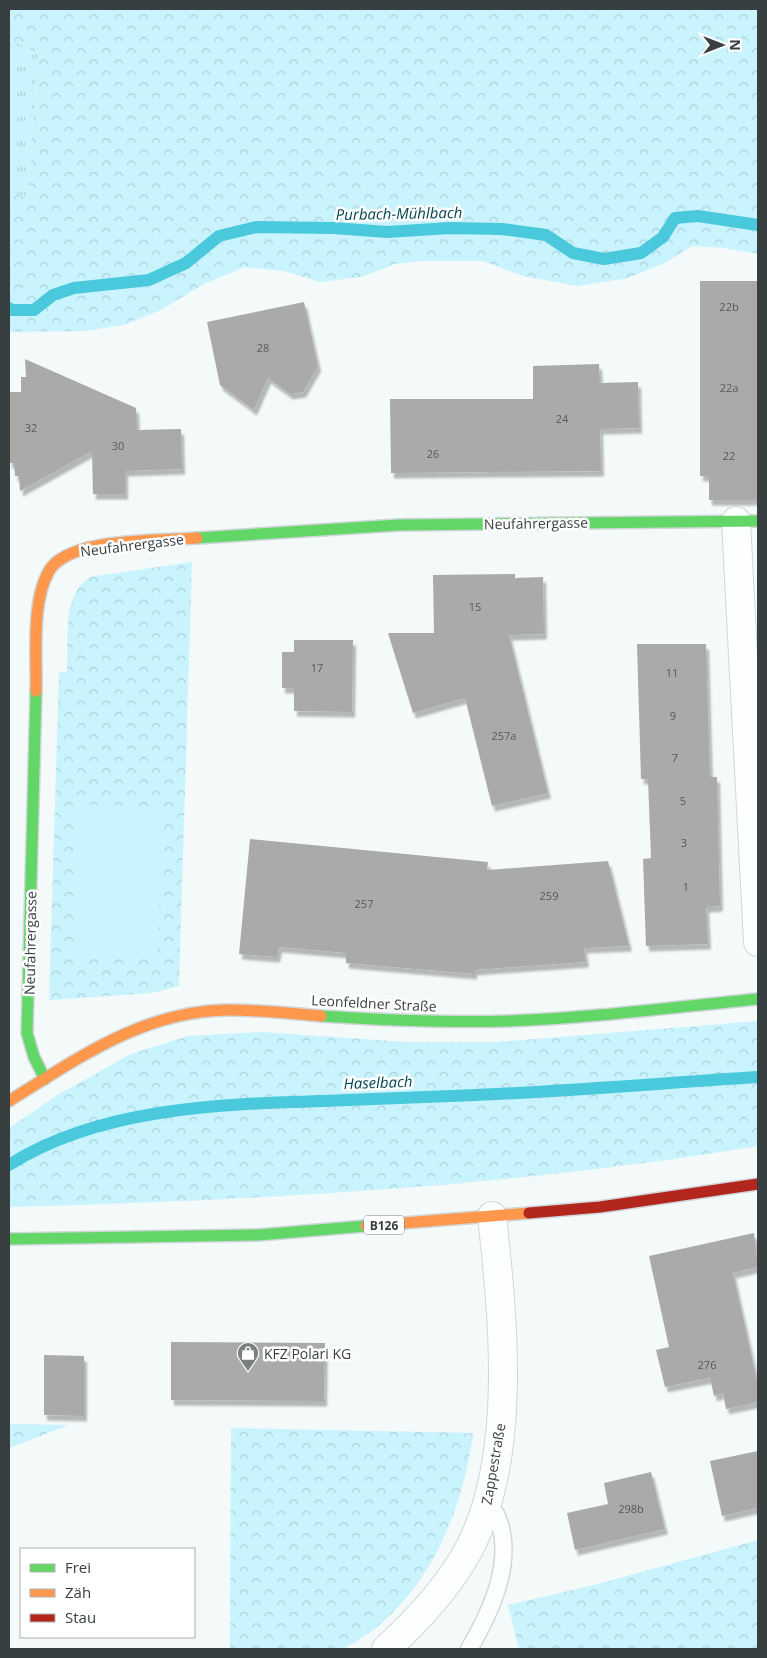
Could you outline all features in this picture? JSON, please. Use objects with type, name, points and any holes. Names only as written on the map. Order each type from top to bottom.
[{"type":"street","name":"Neufahrergasse","points":[[45,1079],[34,1057],[28,1024],[38,609],[43,583],[56,562],[63,556],[91,548],[239,534],[340,527],[747,521],[758,942]]},
{"type":"street","name":"Leonfeldner Straße","points":[[9,1101],[108,1042],[142,1025],[196,1012],[235,1010],[412,1021],[472,1022],[579,1017],[758,999]]},
{"type":"street","name":"B126","points":[[9,1239],[161,1238],[249,1235],[600,1207],[758,1184]]},
{"type":"street","name":"Zappestraße","points":[[386,1649],[417,1621],[444,1587],[468,1550],[486,1510],[497,1459],[502,1419],[502,1360],[492,1216]]},
{"type":"lane","points":[[469,1649],[485,1622],[498,1584],[504,1554],[502,1528],[496,1514],[486,1510]]},
{"type":"green space","points":[[9,9],[758,9],[758,254],[723,248],[692,246],[663,264],[628,278],[578,286],[523,276],[483,261],[421,261],[395,264],[361,277],[320,282],[284,271],[245,267],[204,284],[161,310],[124,325],[85,331],[9,332],[9,194],[28,196],[38,53],[9,39]]},
{"type":"green space","points":[[9,39],[38,53],[28,196],[9,194]]},
{"type":"green space","points":[[192,562],[179,986],[152,993],[49,1000],[59,672],[67,672],[68,620],[74,595],[90,577]]},
{"type":"green space","points":[[77,805],[162,806],[158,956],[74,954]]},
{"type":"green space","points":[[758,1021],[758,1146],[572,1172],[385,1189],[197,1200],[9,1207],[9,1128],[59,1094],[131,1054],[188,1036],[261,1032],[407,1042],[498,1042]]},
{"type":"green space","points":[[9,1424],[69,1425],[9,1448]]},
{"type":"green space","points":[[231,1428],[473,1433],[468,1465],[459,1496],[448,1527],[434,1557],[416,1585],[396,1610],[371,1631],[343,1649],[230,1649]]},
{"type":"green space","points":[[758,1540],[758,1649],[519,1649],[508,1605],[594,1585]]},
{"type":"building","points":[[700,281],[758,281],[758,500],[709,500],[709,476],[700,476]]},
{"type":"building","points":[[304,302],[318,366],[303,392],[290,394],[268,378],[254,410],[220,385],[207,322]]},
{"type":"building","points":[[25,359],[136,408],[137,430],[181,429],[182,469],[125,471],[125,494],[93,494],[92,451],[20,491],[19,476],[15,476],[14,463],[9,463],[9,392],[21,392],[21,377],[26,377]]},
{"type":"building","points":[[599,364],[600,383],[638,382],[639,428],[600,429],[601,471],[391,473],[390,399],[533,399],[533,366]]},
{"type":"building","points":[[515,574],[515,578],[543,577],[544,634],[509,635],[548,793],[492,806],[465,698],[413,713],[388,633],[434,633],[433,575]]},
{"type":"building","points":[[294,640],[353,640],[352,712],[294,711],[294,688],[282,688],[282,652],[294,652]]},
{"type":"building","points":[[637,644],[706,644],[710,777],[717,777],[720,906],[706,907],[708,944],[646,946],[643,859],[651,858],[648,779],[641,779]]},
{"type":"building","points":[[250,839],[488,862],[487,870],[608,861],[629,946],[584,948],[586,962],[474,970],[474,974],[346,963],[346,953],[279,947],[277,957],[239,954]]},
{"type":"building","points":[[754,1233],[758,1267],[733,1273],[758,1385],[758,1402],[726,1409],[723,1393],[714,1396],[710,1378],[665,1387],[656,1350],[669,1347],[649,1256]]},
{"type":"building","name":"KFZ Polari KG","points":[[171,1342],[325,1343],[324,1401],[171,1400]]},
{"type":"building","points":[[44,1355],[84,1356],[84,1416],[44,1415]]},
{"type":"building","points":[[758,1451],[758,1508],[722,1516],[710,1461]]},
{"type":"building","points":[[651,1472],[665,1529],[575,1550],[567,1513],[608,1504],[604,1483]]},
{"type":"waterway","name":"Purbach-Mühlbach","points":[[9,308],[11,310],[34,310],[53,295],[74,288],[149,280],[186,263],[219,236],[256,227],[334,228],[387,232],[450,228],[502,229],[546,235],[573,253],[604,259],[641,253],[663,237],[675,218],[698,216],[758,225]]},
{"type":"waterway","name":"Haselbach","points":[[9,1165],[44,1146],[81,1131],[120,1120],[202,1108],[284,1102],[511,1093],[758,1077]]},
{"type":"traffic: fast","points":[[197,538],[399,525],[758,521]]},
{"type":"traffic: fast","points":[[36,691],[27,1033],[34,1057],[45,1079]]},
{"type":"traffic: fast","points":[[321,1016],[461,1022],[539,1020],[758,999]]},
{"type":"traffic: fast","points":[[9,1239],[258,1235],[366,1226]]},
{"type":"traffic: slow","points":[[36,691],[37,613],[43,584],[49,571],[59,560],[75,552],[95,546],[139,541],[197,538]]},
{"type":"traffic: slow","points":[[9,1101],[60,1069],[112,1040],[139,1028],[167,1019],[196,1012],[227,1010],[321,1016]]},
{"type":"traffic: slow","points":[[366,1226],[529,1213]]},
{"type":"traffic: jam","points":[[529,1213],[600,1207],[758,1184]]},
{"type":"place","name":"KFZ Polari KG","points":[[248,1372]]}]
